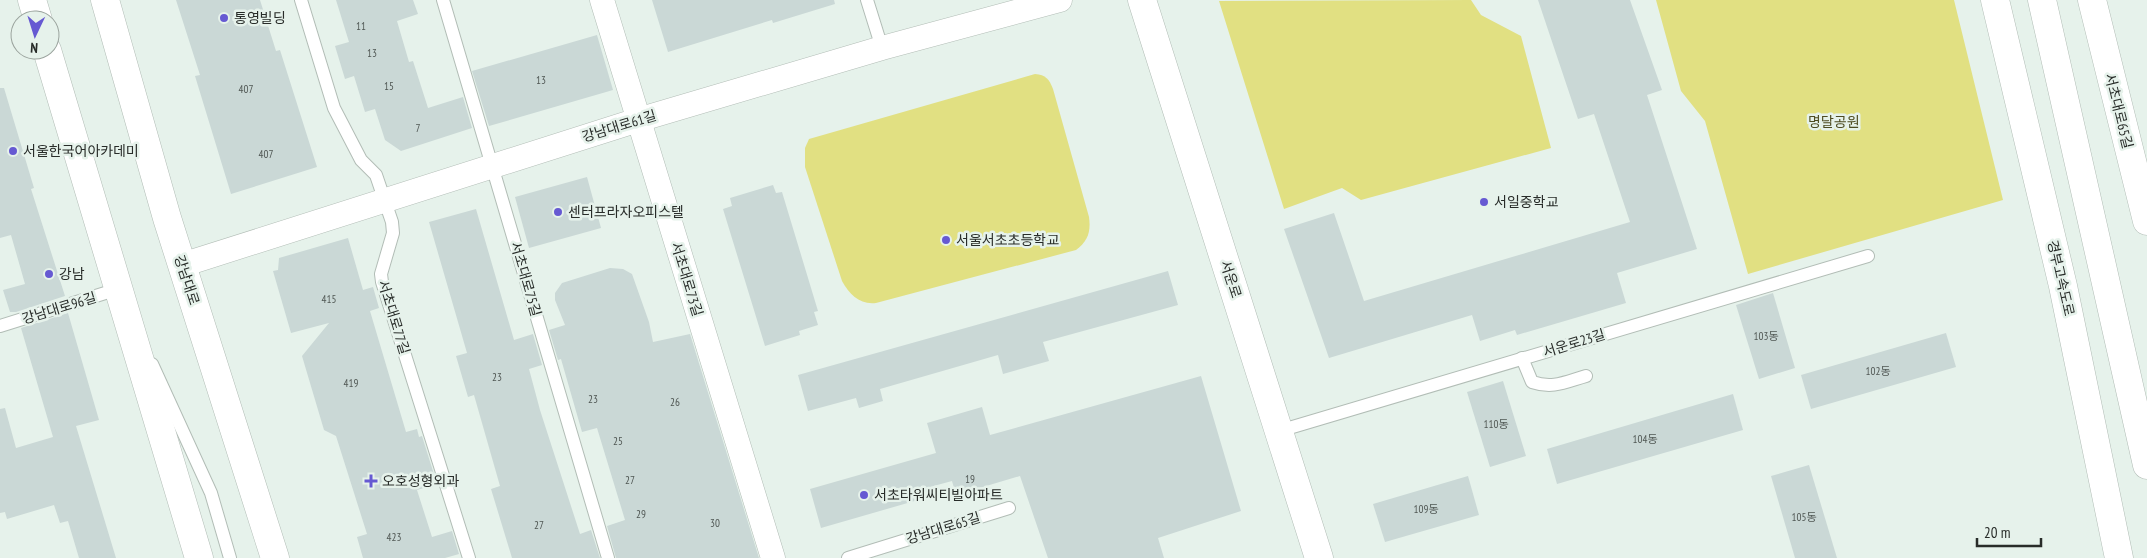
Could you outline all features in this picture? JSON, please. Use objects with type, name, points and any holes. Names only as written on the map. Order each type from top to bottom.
[{"type":"main road","name":"강남대로","points":[[105,0],[182,266],[275,558]]},
{"type":"main road","name":"서운로","points":[[1142,0],[1319,558]]},
{"type":"main road","name":"경부고속도로","points":[[1995,0],[2063,286],[2119,558]]},
{"type":"main road","points":[[2042,0],[2147,465]]},
{"type":"main road","name":"서초대로65길","points":[[2092,0],[2147,221]]},
{"type":"main road","points":[[50,60],[199,558]]},
{"type":"street","name":"서초대로73길","points":[[602,0],[773,558]]},
{"type":"street","name":"강남대로61길","points":[[182,266],[638,120],[882,48],[1060,0]]},
{"type":"lane","name":"서초대로77길","points":[[301,0],[334,108],[361,160],[376,175],[385,200],[393,233],[381,274],[382,282],[469,558]]},
{"type":"lane","name":"서초대로75길","points":[[443,0],[608,558]]},
{"type":"lane","points":[[867,0],[882,48]]},
{"type":"lane","name":"서운로23길","points":[[1280,431],[1868,256]]},
{"type":"lane","points":[[121,299],[211,493],[230,558]]},
{"type":"lane","name":"강남대로96길","points":[[0,326],[121,299]]},
{"type":"lane","points":[[1522,358],[1532,382],[1542,385],[1552,387],[1586,376]]},
{"type":"lane","name":"강남대로65길","points":[[848,558],[1009,508]]},
{"type":"green space","points":[[1471,0],[1481,15],[1521,36],[1551,148],[1361,200],[1342,188],[1284,209],[1219,1]]},
{"type":"green space","name":"명달공원","points":[[1656,0],[1954,0],[2003,200],[1748,274],[1705,121],[1681,91]]},
{"type":"green space","points":[[1035,74],[1047,78],[1053,89],[1089,217],[1090,227],[1086,240],[1076,250],[876,303],[860,301],[856,298],[848,291],[842,281],[805,167],[805,148],[809,139]]},
{"type":"building","points":[[176,0],[260,0],[276,51],[280,50],[317,167],[231,194],[195,76],[200,75]]},
{"type":"building","points":[[336,0],[413,0],[418,14],[397,21],[409,62],[413,61],[428,108],[463,97],[472,128],[401,151],[385,140],[375,109],[365,112],[354,76],[345,79],[335,46],[349,42]]},
{"type":"building","points":[[652,0],[834,0],[835,4],[773,23],[772,20],[668,52]]},
{"type":"building","points":[[1538,0],[1630,0],[1662,90],[1647,95],[1697,249],[1617,273],[1626,303],[1517,335],[1515,330],[1480,341],[1472,315],[1329,358],[1284,229],[1334,213],[1364,301],[1630,222],[1594,114],[1578,119]]},
{"type":"building","points":[[597,35],[613,90],[489,126],[472,71]]},
{"type":"building","points":[[0,88],[4,88],[34,188],[31,189],[65,296],[16,312],[10,312],[3,290],[25,284],[11,235],[0,238]]},
{"type":"building","name":"센터프라자오피스텔","points":[[587,177],[601,228],[529,248],[515,197]]},
{"type":"building","points":[[773,185],[776,193],[782,192],[818,311],[814,312],[818,325],[799,331],[800,335],[765,346],[723,209],[732,206],[730,198]]},
{"type":"building","points":[[476,209],[514,340],[533,334],[542,365],[529,369],[540,410],[580,534],[591,530],[600,558],[512,558],[491,489],[500,486],[474,395],[468,397],[456,356],[467,353],[429,222]]},
{"type":"building","points":[[348,238],[363,290],[373,287],[379,308],[370,311],[406,432],[417,429],[419,437],[422,436],[437,484],[417,490],[432,537],[452,531],[459,554],[445,558],[363,558],[357,537],[367,534],[336,436],[324,430],[302,356],[329,323],[291,333],[273,271],[278,270],[279,258]]},
{"type":"building","points":[[610,268],[623,269],[632,274],[649,322],[653,342],[690,334],[759,558],[616,558],[607,526],[625,520],[597,428],[582,432],[561,359],[558,360],[549,330],[565,325],[555,300],[555,293],[562,283]]},
{"type":"building","points":[[1168,271],[1178,305],[1043,342],[1049,361],[1003,374],[998,355],[880,389],[883,401],[859,408],[856,398],[808,411],[798,375]]},
{"type":"building","points":[[1773,293],[1795,368],[1759,379],[1736,305]]},
{"type":"building","points":[[68,313],[99,420],[76,426],[116,558],[79,558],[68,521],[60,523],[54,505],[7,519],[5,512],[0,513],[0,409],[5,408],[16,448],[53,437],[21,328]]},
{"type":"building","points":[[1946,333],[1956,367],[1811,409],[1801,375]]},
{"type":"building","points":[[1201,376],[1241,511],[1158,538],[1164,558],[1048,558],[1020,476],[956,495],[952,481],[915,491],[918,500],[821,528],[810,489],[936,453],[927,423],[982,407],[990,435]]},
{"type":"building","points":[[1503,381],[1526,456],[1490,467],[1467,392]]},
{"type":"building","points":[[1733,394],[1743,430],[1557,484],[1547,449]]},
{"type":"building","points":[[1809,465],[1837,558],[1795,558],[1771,476]]},
{"type":"building","points":[[1468,476],[1479,515],[1385,542],[1373,504]]},
{"type":"place","name":"통영빌딩","points":[[224,18]]},
{"type":"place","name":"서울한국어아카데미","points":[[13,151]]},
{"type":"place","name":"서일중학교","points":[[1484,202]]},
{"type":"place","name":"센터프라자오피스텔","points":[[558,212]]},
{"type":"place","name":"서울서초초등학교","points":[[946,240]]},
{"type":"place","name":"강남","points":[[49,274]]},
{"type":"place","name":"오호성형외과","points":[[371,481]]},
{"type":"place","name":"서초타워씨티빌아파트","points":[[864,495]]}]
